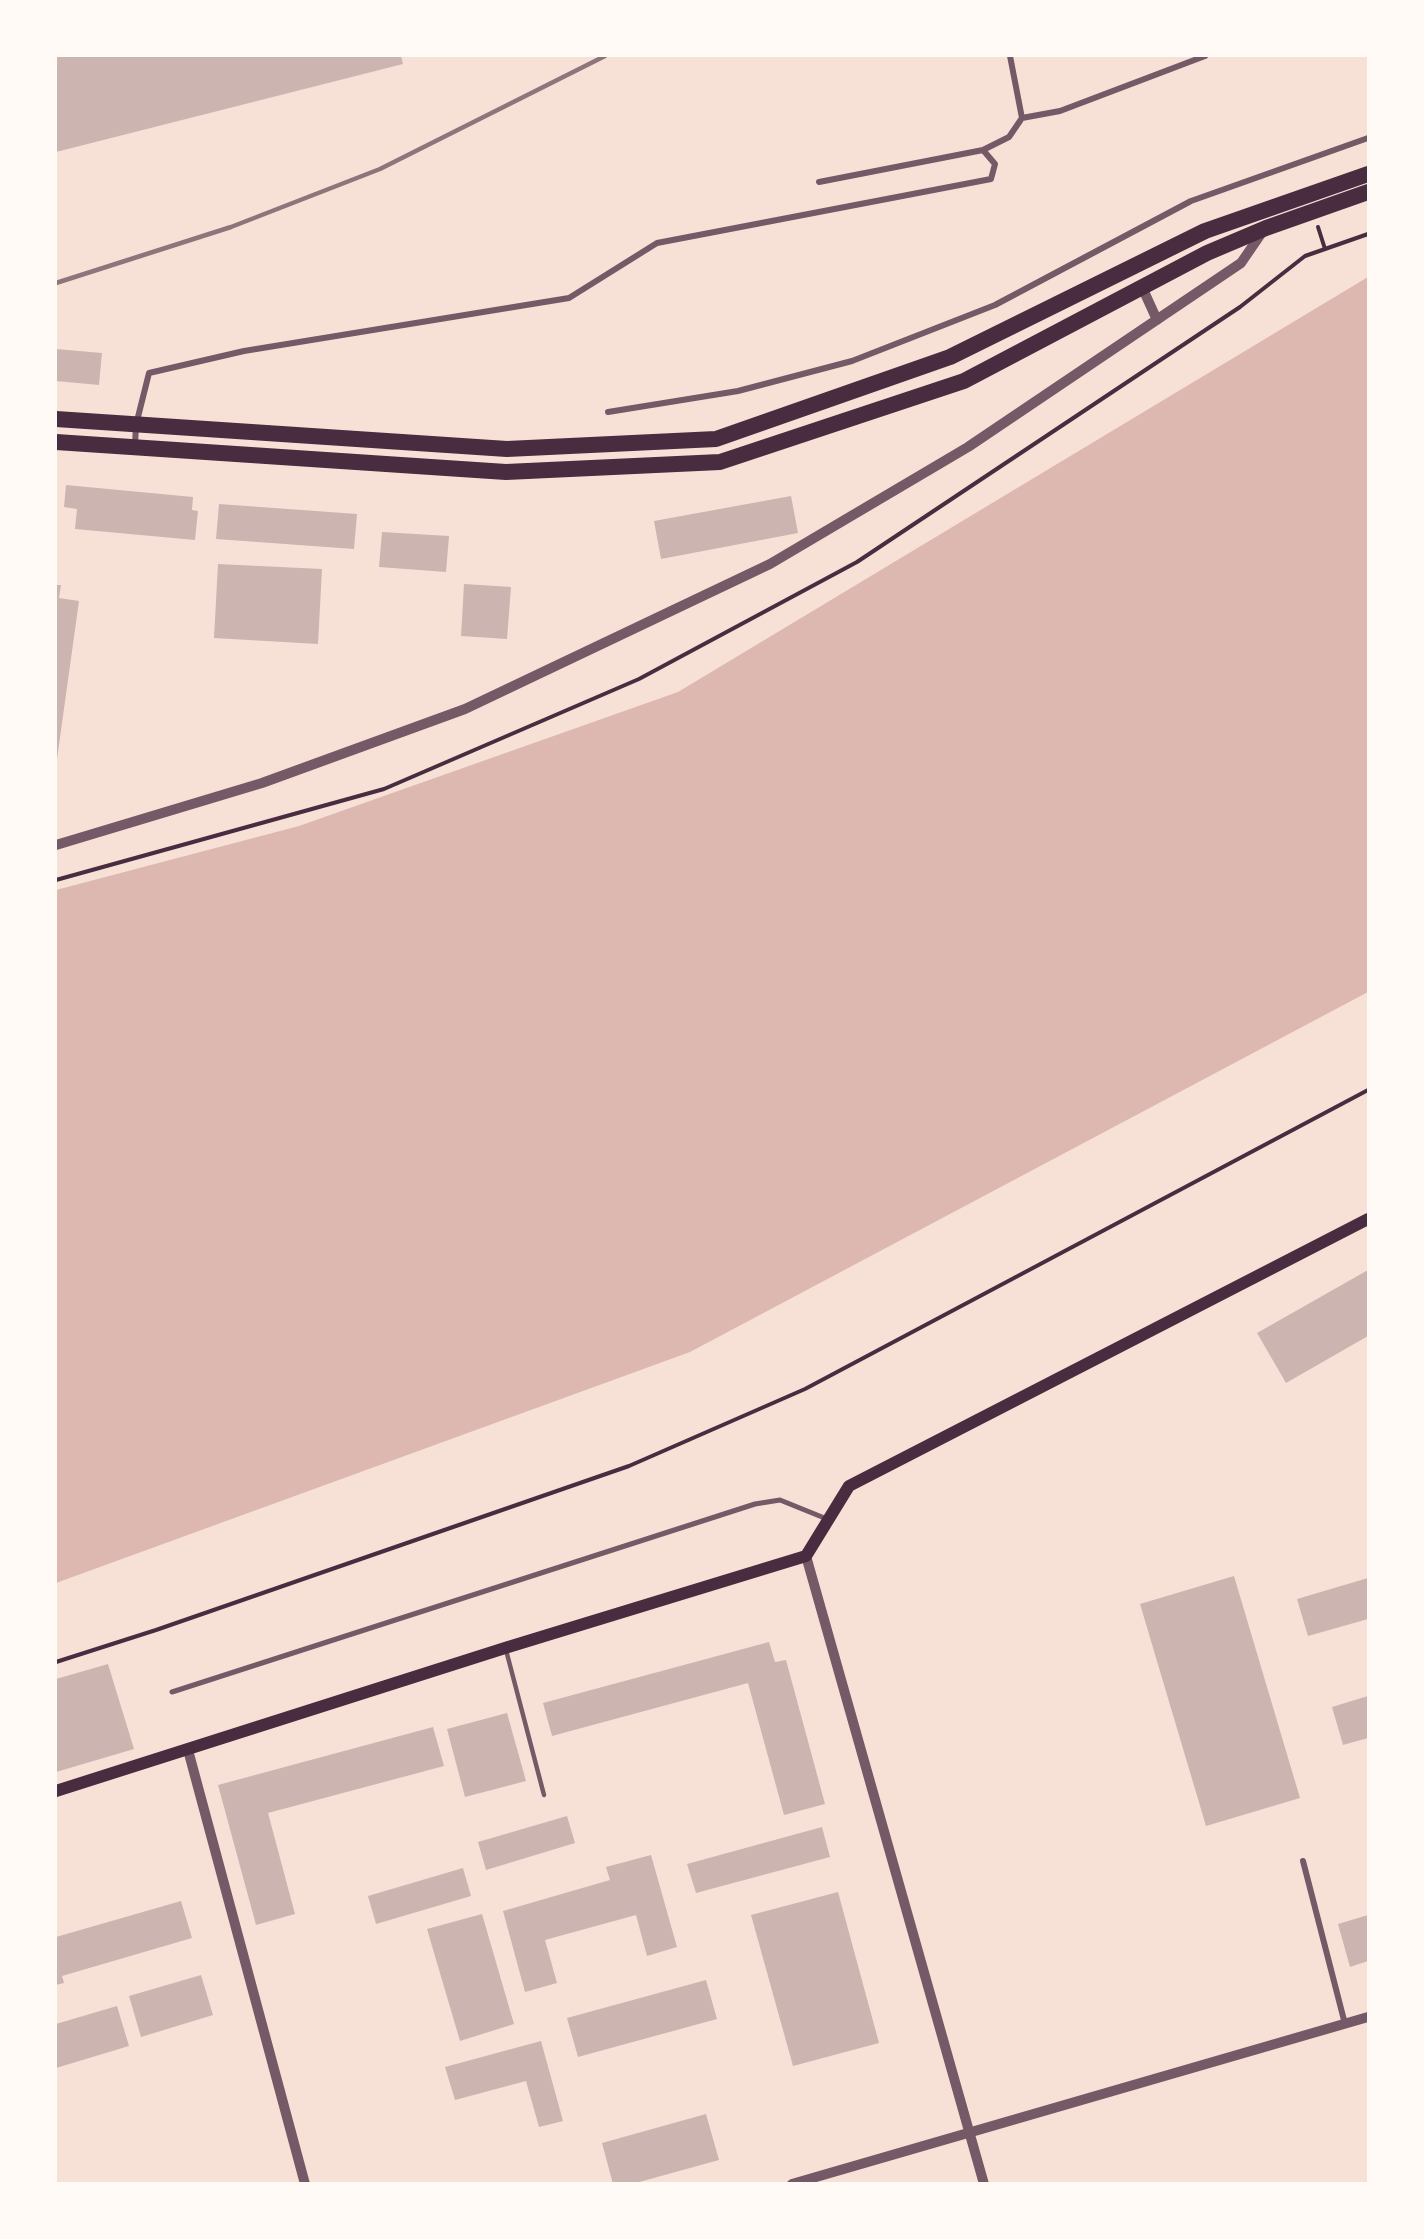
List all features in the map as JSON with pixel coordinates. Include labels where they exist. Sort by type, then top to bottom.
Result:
[{"type":"highway","points":[[56,442],[506,472],[720,462],[964,381],[1207,253],[1266,228],[1368,174]]},
{"type":"highway","points":[[56,419],[507,449],[716,439],[950,357],[1205,231],[1309,204],[1368,192]]},
{"type":"main road","points":[[56,1791],[505,1648],[806,1556],[849,1486],[1368,1219]]},
{"type":"street","points":[[1010,56],[1022,118]]},
{"type":"street","points":[[819,182],[983,150],[1009,137],[1022,118],[1060,111],[1205,56]]},
{"type":"street","points":[[608,412],[738,391],[852,361],[995,304],[1191,201],[1368,138]]},
{"type":"street","points":[[135,449],[136,425],[149,373],[244,351],[569,298],[657,243],[991,179],[995,164],[983,150]]},
{"type":"street","points":[[56,845],[262,783],[453,714],[770,564],[968,447],[1157,320],[1241,263],[1266,228]]},
{"type":"street","points":[[1142,287],[1157,320]]},
{"type":"street","points":[[172,1692],[754,1504],[780,1500],[828,1520]]},
{"type":"street","points":[[806,1556],[984,2184]]},
{"type":"street","points":[[188,1750],[305,2184]]},
{"type":"street","points":[[1303,1861],[1345,2024]]},
{"type":"street","points":[[792,2184],[1368,2017]]},
{"type":"lane","points":[[505,1648],[544,1796]]},
{"type":"path","points":[[56,1662],[156,1630],[618,1470],[660,1453],[805,1389],[1368,1090]]},
{"type":"shaded area","points":[[1368,277],[1368,992],[690,1352],[56,1583],[56,890],[299,826],[678,692]]},
{"type":"building","points":[[56,56],[401,56],[403,64],[56,152]]},
{"type":"building","points":[[56,349],[102,353],[99,385],[56,381]]},
{"type":"building","points":[[66,485],[193,497],[192,510],[198,511],[195,540],[75,529],[77,509],[64,507]]},
{"type":"building","points":[[791,496],[798,533],[661,559],[654,521]]},
{"type":"building","points":[[219,504],[357,514],[354,549],[216,539]]},
{"type":"building","points":[[382,532],[449,536],[446,572],[379,567]]},
{"type":"building","points":[[218,564],[322,569],[318,644],[214,638]]},
{"type":"building","points":[[464,584],[511,587],[507,639],[461,636]]},
{"type":"building","points":[[56,585],[61,585],[59,598],[79,601],[57,759]]},
{"type":"building","points":[[1368,1270],[1368,1336],[1286,1383],[1257,1333]]},
{"type":"building","points":[[1234,1576],[1300,1798],[1206,1826],[1140,1604]]},
{"type":"building","points":[[1368,1578],[1368,1619],[1308,1636],[1297,1599]]},
{"type":"building","points":[[769,1642],[775,1662],[786,1660],[825,1804],[784,1815],[748,1683],[552,1736],[543,1703]]},
{"type":"building","points":[[108,1664],[134,1749],[56,1772],[56,1679]]},
{"type":"building","points":[[1368,1696],[1368,1738],[1343,1745],[1332,1707]]},
{"type":"building","points":[[507,1713],[526,1781],[465,1797],[447,1729]]},
{"type":"building","points":[[433,1727],[444,1766],[268,1813],[295,1914],[256,1925],[218,1785]]},
{"type":"building","points":[[567,1816],[575,1843],[486,1870],[478,1842]]},
{"type":"building","points":[[822,1827],[830,1857],[696,1893],[687,1864]]},
{"type":"building","points":[[651,1855],[677,1947],[647,1956],[636,1915],[545,1940],[557,1983],[525,1992],[503,1911],[610,1880],[606,1867]]},
{"type":"building","points":[[463,1868],[471,1896],[376,1924],[368,1896]]},
{"type":"building","points":[[838,1892],[879,2043],[793,2066],[751,1915]]},
{"type":"building","points":[[181,1901],[192,1938],[62,1976],[64,1983],[56,1985],[56,1937]]},
{"type":"building","points":[[482,1914],[514,2024],[460,2041],[427,1929]]},
{"type":"building","points":[[1368,1915],[1368,1961],[1350,1967],[1338,1924]]},
{"type":"building","points":[[201,1975],[213,2015],[141,2037],[129,1996]]},
{"type":"building","points":[[706,1980],[717,2019],[578,2057],[567,2018]]},
{"type":"building","points":[[117,2006],[129,2046],[56,2068],[56,2024]]},
{"type":"building","points":[[541,2041],[563,2121],[539,2127],[526,2081],[455,2100],[445,2067]]},
{"type":"building","points":[[706,2114],[719,2160],[632,2184],[613,2184],[602,2143]]},
{"type":"railway","points":[[56,283],[231,227],[380,169],[605,56]]}]
